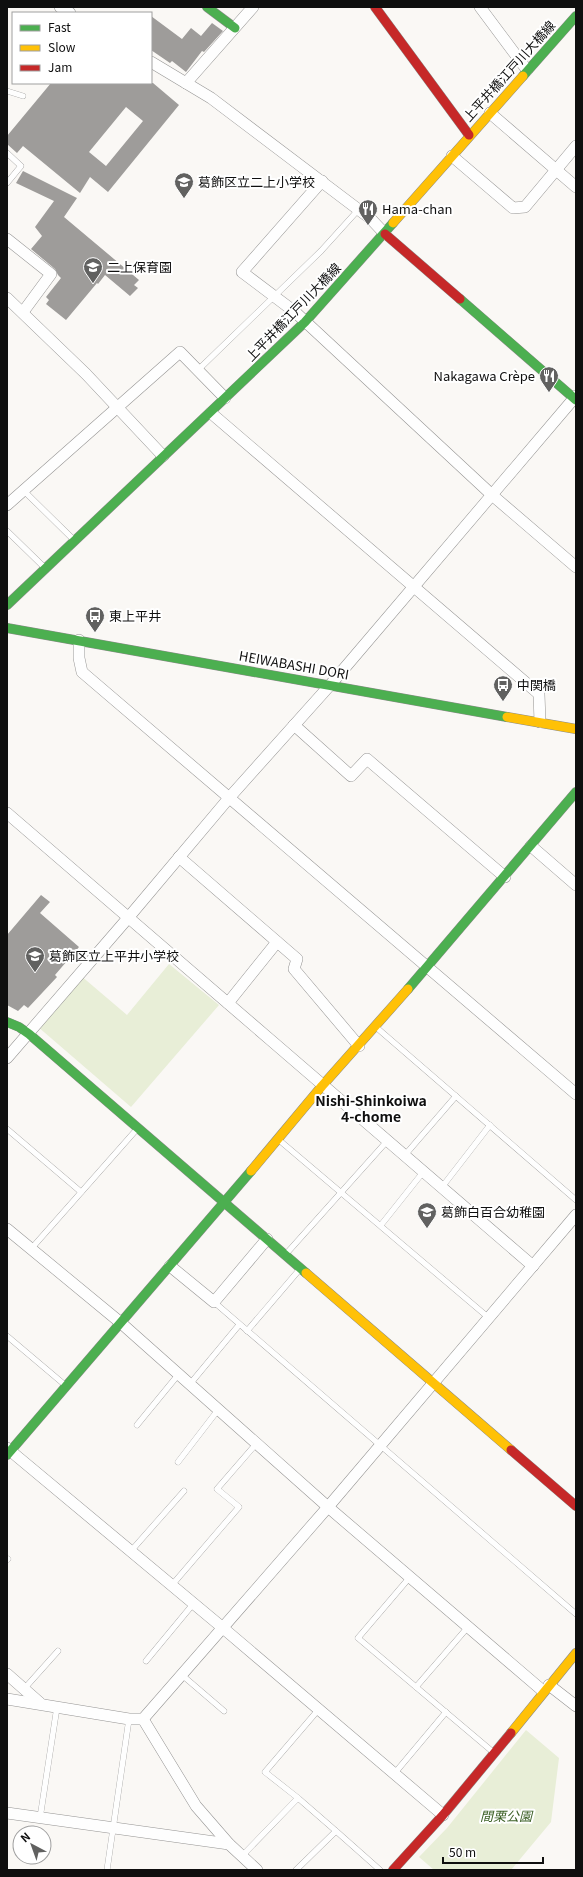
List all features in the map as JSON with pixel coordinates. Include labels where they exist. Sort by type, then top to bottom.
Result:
[{"type":"street","points":[[207,7],[235,28]]},
{"type":"street","points":[[186,84],[253,7]]},
{"type":"street","points":[[375,7],[469,135]]},
{"type":"street","points":[[480,7],[527,70]]},
{"type":"street","name":"上平井橋江戸川大橋線","points":[[7,605],[163,456],[211,413],[305,322],[385,234],[469,135],[576,16]]},
{"type":"street","points":[[7,1058],[229,798],[331,684],[575,398],[385,234],[370,218],[210,98],[152,63]]},
{"type":"street","points":[[490,113],[576,187]]},
{"type":"street","points":[[452,156],[513,208],[525,207],[576,146]]},
{"type":"street","points":[[322,182],[242,272],[305,322],[492,494],[576,566]]},
{"type":"street","points":[[7,239],[51,274],[23,312]]},
{"type":"street","points":[[7,298],[86,374],[163,456]]},
{"type":"street","points":[[7,505],[180,352],[225,398]]},
{"type":"street","points":[[211,413],[539,694],[540,722]]},
{"type":"street","name":"HEIWABASHI DORI","points":[[7,628],[331,684],[576,729]]},
{"type":"street","points":[[79,640],[79,658],[82,672],[576,1094]]},
{"type":"street","points":[[294,725],[352,776],[367,759],[505,877]]},
{"type":"street","points":[[443,1815],[194,1603],[8,1452],[279,1140],[322,1086],[359,1046],[505,877],[576,792]]},
{"type":"street","points":[[7,814],[228,1003],[322,1086],[406,1155],[533,1266]]},
{"type":"street","points":[[531,846],[576,885]]},
{"type":"street","points":[[179,857],[297,959],[294,969],[359,1046]]},
{"type":"street","points":[[228,1003],[277,942]]},
{"type":"street","points":[[7,1022],[19,1026],[434,1382],[576,1506]]},
{"type":"street","points":[[7,1699],[40,1703],[129,1719],[143,1719],[328,1507],[576,1215]]},
{"type":"street","points":[[9,1234],[31,1249],[121,1323],[256,1444],[468,1627],[546,1688],[576,1706]]},
{"type":"street","points":[[170,1266],[214,1302],[267,1239]]},
{"type":"street","points":[[393,1870],[443,1815],[576,1653]]},
{"type":"street","points":[[7,1674],[40,1703]]},
{"type":"street","points":[[143,1719],[196,1806],[229,1844],[257,1870]]},
{"type":"street","points":[[7,1813],[229,1844]]},
{"type":"lane","points":[[7,91],[23,96]]},
{"type":"lane","points":[[7,153],[21,166],[7,183]]},
{"type":"lane","points":[[198,370],[321,251],[358,209]]},
{"type":"lane","points":[[23,490],[74,541]]},
{"type":"lane","points":[[7,531],[45,568]]},
{"type":"lane","points":[[375,1027],[576,1200]]},
{"type":"lane","points":[[406,1155],[456,1096]]},
{"type":"lane","points":[[442,1187],[490,1125]]},
{"type":"lane","points":[[31,1249],[138,1128]]},
{"type":"lane","points":[[7,1129],[81,1192]]},
{"type":"lane","points":[[279,1140],[489,1318]]},
{"type":"lane","points":[[286,1255],[388,1140]]},
{"type":"lane","points":[[381,1225],[424,1171]]},
{"type":"lane","points":[[247,1331],[301,1268]]},
{"type":"lane","points":[[214,1302],[379,1446],[576,1614]]},
{"type":"lane","points":[[189,1385],[239,1325]]},
{"type":"lane","points":[[7,1336],[66,1387]]},
{"type":"lane","points":[[137,1425],[178,1375]]},
{"type":"lane","points":[[178,1462],[218,1410]]},
{"type":"lane","points":[[172,1585],[239,1507],[217,1489],[256,1444]]},
{"type":"lane","points":[[131,1551],[184,1491]]},
{"type":"lane","points":[[410,1577],[358,1638],[494,1752]]},
{"type":"lane","points":[[146,1661],[194,1603]]},
{"type":"lane","points":[[416,1687],[468,1627]]},
{"type":"lane","points":[[24,1689],[58,1650]]},
{"type":"lane","points":[[182,1674],[224,1711]]},
{"type":"lane","points":[[40,1818],[57,1706]]},
{"type":"lane","points":[[319,1709],[265,1772],[298,1798],[380,1870]]},
{"type":"lane","points":[[394,1774],[446,1712]]},
{"type":"lane","points":[[107,1870],[129,1719]]},
{"type":"lane","points":[[242,1856],[298,1798]]},
{"type":"lane","points":[[296,1870],[336,1831]]},
{"type":"green space","points":[[169,964],[219,1005],[131,1107],[37,1026],[80,975],[127,1015]]},
{"type":"green space","name":"間栗公園","points":[[526,1730],[559,1758],[551,1822],[511,1870],[434,1870],[419,1857],[447,1828]]},
{"type":"building","points":[[152,17],[182,39],[191,28],[201,36],[212,23],[223,31],[204,52],[202,51],[186,72],[172,61],[170,63],[152,51]]},
{"type":"building","points":[[153,83],[179,105],[108,192],[90,177],[80,193],[23,146],[17,153],[7,144],[7,136],[50,84]],"holes":[[[126,107],[143,121],[106,166],[89,152]]]},
{"type":"building","points":[[23,171],[77,198],[64,217],[139,280],[134,285],[138,288],[130,296],[105,275],[66,320],[46,304],[49,300],[46,297],[61,278],[55,269],[31,249],[42,236],[35,227],[54,201],[16,183]]},
{"type":"building","name":"葛飾区立上平井小学校","points":[[41,895],[50,902],[40,913],[79,947],[55,975],[57,977],[28,1008],[24,1005],[18,1011],[7,1005],[7,935]]},
{"type":"traffic: fast","points":[[207,7],[235,28]]},
{"type":"traffic: fast","points":[[523,76],[576,16]]},
{"type":"traffic: fast","points":[[7,605],[305,322],[393,223]]},
{"type":"traffic: fast","points":[[460,299],[576,400]]},
{"type":"traffic: fast","points":[[7,628],[507,717]]},
{"type":"traffic: fast","points":[[408,989],[576,792]]},
{"type":"traffic: fast","points":[[7,1022],[19,1027],[29,1034],[306,1273]]},
{"type":"traffic: fast","points":[[7,1455],[251,1171]]},
{"type":"traffic: slow","points":[[393,223],[523,76]]},
{"type":"traffic: slow","points":[[507,717],[576,729]]},
{"type":"traffic: slow","points":[[251,1171],[322,1086],[408,989]]},
{"type":"traffic: slow","points":[[306,1273],[511,1450]]},
{"type":"traffic: slow","points":[[511,1733],[576,1653]]},
{"type":"traffic: jam","points":[[375,7],[469,135]]},
{"type":"traffic: jam","points":[[385,234],[460,299]]},
{"type":"traffic: jam","points":[[511,1450],[576,1506]]},
{"type":"traffic: jam","points":[[393,1870],[443,1815],[511,1733]]},
{"type":"place","name":"葛飾区立二上小学校","points":[[184,199]]},
{"type":"place","name":"Hama-chan","points":[[368,226]]},
{"type":"place","name":"二上保育園","points":[[93,284]]},
{"type":"place","name":"Nakagawa Crèpe","points":[[549,393]]},
{"type":"place","name":"東上平井","points":[[95,633]]},
{"type":"place","name":"中関橋","points":[[503,702]]},
{"type":"place","name":"葛飾区立上平井小学校","points":[[35,973]]},
{"type":"place","name":"葛飾白百合幼稚園","points":[[427,1229]]},
{"type":"district","name":"Nishi-Shinkoiwa 4-chome","points":[[371,1110]]}]
